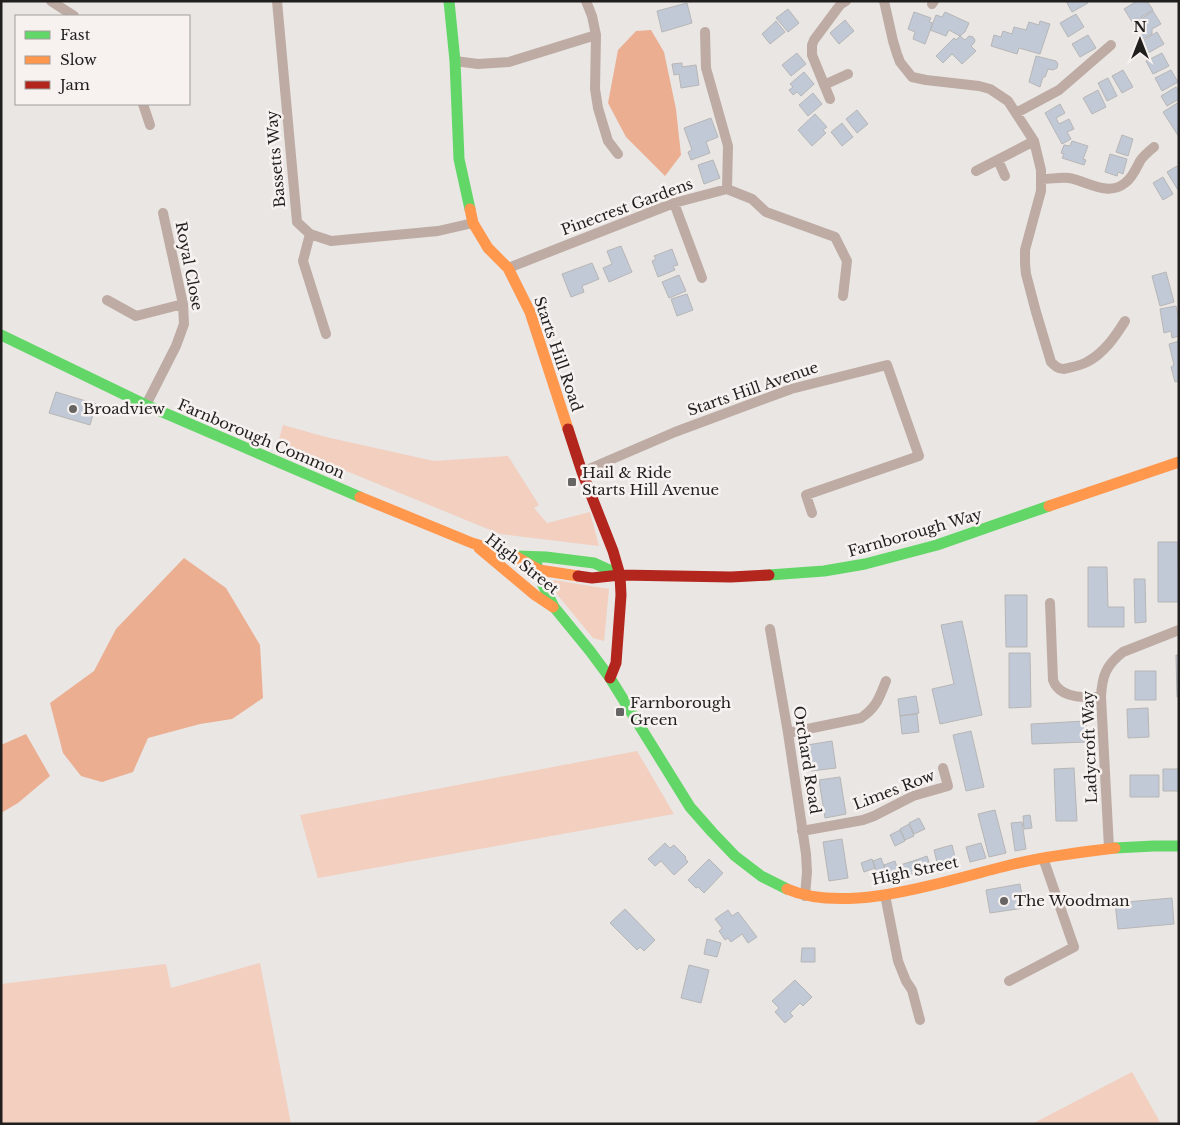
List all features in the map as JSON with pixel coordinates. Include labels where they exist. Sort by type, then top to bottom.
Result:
[{"type":"main road","name":"Starts Hill Road","points":[[449,1],[455,60],[459,159],[473,223],[488,248],[508,268],[530,312],[582,472],[613,551],[620,575]]},
{"type":"main road","name":"Farnborough Common","points":[[1,335],[146,405],[352,494],[472,543],[515,556],[546,557],[594,563],[620,575]]},
{"type":"main road","name":"Farnborough Way","points":[[620,575],[773,576],[824,571],[865,564],[946,542],[1179,462]]},
{"type":"main road","name":"High Street","points":[[472,543],[535,595],[554,608]]},
{"type":"main road","name":"Farnborough Common","points":[[515,556],[539,570],[592,578],[620,575]]},
{"type":"main road","name":"High Street","points":[[529,557],[536,563],[542,583],[554,608],[610,678],[690,808],[738,859],[759,875],[780,887],[805,896],[825,898],[885,895],[1043,858],[1109,848],[1179,846]]},
{"type":"main road","points":[[610,678],[616,663],[621,595],[620,575]]},
{"type":"street","points":[[51,1],[72,15]]},
{"type":"street","name":"Bassetts Way","points":[[277,1],[297,222],[310,234]]},
{"type":"street","points":[[586,1],[592,16],[596,35],[595,90],[598,108],[608,141],[618,154]]},
{"type":"street","points":[[830,99],[812,55],[812,45],[837,9],[846,1]]},
{"type":"street","points":[[884,1],[892,41],[900,62],[912,77],[990,89],[1008,101],[1034,141],[1040,165],[1042,191],[1026,250],[1025,264],[1036,312],[1051,362],[1060,369],[1070,368],[1086,362],[1106,347],[1126,321]]},
{"type":"street","points":[[705,32],[706,68],[728,146],[727,189],[752,199],[766,212],[835,236],[848,261],[843,296]]},
{"type":"street","points":[[455,60],[478,64],[509,62],[596,35]]},
{"type":"street","points":[[1016,114],[1059,90],[1112,45]]},
{"type":"street","points":[[824,85],[848,74]]},
{"type":"street","points":[[144,105],[150,125]]},
{"type":"street","points":[[976,171],[1034,141]]},
{"type":"street","points":[[1042,179],[1068,178],[1106,189],[1113,189],[1126,183],[1146,153],[1154,147]]},
{"type":"street","points":[[998,160],[1004,176]]},
{"type":"street","name":"Pinecrest Gardens","points":[[508,268],[674,203],[727,189]]},
{"type":"street","points":[[674,203],[702,278]]},
{"type":"street","name":"Royal Close","points":[[146,405],[176,346],[184,324],[184,304],[163,213]]},
{"type":"street","points":[[326,334],[303,261],[310,234],[331,241],[438,231],[473,223]]},
{"type":"street","points":[[107,300],[136,316],[184,304]]},
{"type":"street","name":"Starts Hill Avenue","points":[[582,472],[675,432],[791,389],[887,364],[919,456],[806,495],[812,513]]},
{"type":"street","points":[[1050,603],[1053,680],[1058,688],[1065,693],[1081,697],[1101,697]]},
{"type":"street","name":"Orchard Road","points":[[770,629],[806,854],[805,896]]},
{"type":"street","name":"Ladycroft Way","points":[[1109,848],[1101,697],[1102,682],[1108,668],[1116,657],[1123,652],[1179,630]]},
{"type":"street","points":[[788,733],[861,718],[871,711],[886,681]]},
{"type":"street","name":"Limes Row","points":[[802,831],[863,820],[913,796],[948,786],[943,768]]},
{"type":"street","points":[[1009,981],[1074,947],[1043,858]]},
{"type":"street","points":[[885,895],[898,962],[912,990],[920,1020]]},
{"type":"shaded area","points":[[651,30],[664,52],[676,109],[681,155],[665,176],[626,137],[608,103],[618,50],[636,31]]},
{"type":"shaded area","points":[[283,425],[326,437],[434,461],[508,456],[539,505],[534,508],[547,523],[590,512],[599,546],[500,534],[278,443]]},
{"type":"shaded area","points":[[184,558],[226,588],[260,645],[263,698],[232,719],[200,724],[148,738],[133,772],[102,782],[81,776],[63,753],[50,703],[94,671],[116,629]]},
{"type":"shaded area","points":[[554,580],[609,589],[604,641],[593,638],[550,586]]},
{"type":"shaded area","points":[[26,734],[50,776],[18,803],[1,813],[1,745]]},
{"type":"shaded area","points":[[637,751],[674,814],[318,878],[300,815]]},
{"type":"shaded area","points":[[260,963],[291,1124],[1,1124],[1,984],[166,964],[171,988]]},
{"type":"shaded area","points":[[1132,1072],[1161,1124],[1032,1124]]},
{"type":"building","points":[[1066,1],[1087,1],[1088,3],[1072,12]]},
{"type":"building","points":[[1137,1],[1147,1],[1153,10],[1142,18],[1153,11],[1161,24],[1152,29],[1152,34],[1143,39],[1124,9]]},
{"type":"building","points":[[687,3],[692,23],[662,32],[657,11]]},
{"type":"building","points":[[788,9],[799,23],[788,32],[776,18]]},
{"type":"building","points":[[914,12],[931,18],[929,22],[933,23],[925,44],[913,39],[915,32],[908,29]]},
{"type":"building","points":[[945,12],[969,23],[965,32],[960,36],[949,30],[946,36],[930,30],[936,15],[942,17]]},
{"type":"building","points":[[1076,14],[1084,27],[1068,37],[1060,23]]},
{"type":"building","points":[[845,20],[854,31],[839,44],[830,33]]},
{"type":"building","points":[[776,21],[785,32],[770,44],[762,34]]},
{"type":"building","points":[[1040,21],[1050,24],[1040,54],[1019,48],[1017,54],[991,46],[994,35],[1001,37],[1003,31],[1012,34],[1014,27],[1026,30],[1029,22],[1039,25]]},
{"type":"building","points":[[1157,32],[1164,44],[1148,53],[1141,42]]},
{"type":"building","points":[[1088,35],[1096,48],[1080,57],[1072,44]]},
{"type":"building","points":[[960,36],[965,40],[969,36],[973,37],[975,40],[971,46],[976,51],[962,64],[952,54],[943,63],[936,56],[954,38],[956,40]]},
{"type":"building","points":[[797,53],[806,64],[791,76],[782,65]]},
{"type":"building","points":[[1162,53],[1169,66],[1153,74],[1146,61]]},
{"type":"building","points":[[1036,56],[1056,61],[1058,64],[1057,68],[1053,70],[1048,69],[1040,87],[1029,82]]},
{"type":"building","points":[[682,63],[682,67],[696,65],[699,85],[681,88],[679,74],[674,75],[672,64]]},
{"type":"building","points":[[1123,70],[1133,87],[1122,93],[1112,76]]},
{"type":"building","points":[[1171,70],[1178,82],[1162,91],[1155,78]]},
{"type":"building","points":[[804,72],[814,84],[801,96],[797,92],[793,95],[789,90],[793,87],[790,84]]},
{"type":"building","points":[[1108,78],[1117,96],[1107,101],[1098,83]]},
{"type":"building","points":[[1176,87],[1179,91],[1179,99],[1167,106],[1161,96]]},
{"type":"building","points":[[1098,90],[1106,107],[1092,114],[1083,98]]},
{"type":"building","points":[[813,93],[822,104],[808,116],[799,105]]},
{"type":"building","points":[[1179,102],[1179,137],[1163,112]]},
{"type":"building","points":[[1060,104],[1065,113],[1056,118],[1059,124],[1069,119],[1074,129],[1067,132],[1071,139],[1062,144],[1045,113]]},
{"type":"building","points":[[857,110],[868,124],[857,133],[846,119]]},
{"type":"building","points":[[815,114],[827,127],[823,130],[826,133],[812,146],[798,130]]},
{"type":"building","points":[[711,118],[718,137],[706,142],[710,153],[691,160],[688,152],[692,150],[684,128]]},
{"type":"building","points":[[842,123],[853,137],[842,146],[831,132]]},
{"type":"building","points":[[1122,135],[1133,139],[1128,156],[1116,152]]},
{"type":"building","points":[[1072,141],[1088,146],[1083,159],[1086,160],[1084,165],[1062,158],[1064,154],[1061,153],[1064,145],[1070,146]]},
{"type":"building","points":[[1110,154],[1127,159],[1123,174],[1118,172],[1117,176],[1105,172]]},
{"type":"building","points":[[713,160],[720,178],[704,184],[698,165]]},
{"type":"building","points":[[1177,166],[1179,169],[1178,190],[1167,172]]},
{"type":"building","points":[[1163,177],[1173,194],[1163,200],[1153,183]]},
{"type":"building","points":[[621,246],[632,272],[609,282],[603,268],[612,264],[607,251]]},
{"type":"building","points":[[672,249],[678,265],[673,266],[675,270],[658,277],[652,261],[656,259],[654,256]]},
{"type":"building","points":[[592,263],[599,279],[582,286],[584,292],[571,297],[562,274]]},
{"type":"building","points":[[1166,272],[1174,302],[1160,306],[1152,276]]},
{"type":"building","points":[[679,275],[686,291],[669,298],[662,282]]},
{"type":"building","points":[[687,294],[693,310],[677,316],[671,299]]},
{"type":"building","points":[[1176,306],[1179,319],[1179,336],[1172,338],[1171,331],[1164,333],[1160,309]]},
{"type":"building","points":[[1179,341],[1179,381],[1175,382],[1171,367],[1174,365],[1169,344]]},
{"type":"building","name":"Broadview","points":[[56,392],[96,404],[90,425],[49,413]]},
{"type":"building","points":[[1158,542],[1178,542],[1179,602],[1158,602]]},
{"type":"building","points":[[1088,567],[1107,567],[1108,607],[1124,607],[1124,627],[1088,627]]},
{"type":"building","points":[[1134,579],[1145,579],[1146,622],[1135,623]]},
{"type":"building","points":[[1005,595],[1027,595],[1027,647],[1006,647]]},
{"type":"building","points":[[962,621],[982,715],[940,724],[932,689],[954,684],[941,625]]},
{"type":"building","points":[[1009,653],[1030,653],[1031,707],[1009,708]]},
{"type":"building","points":[[1176,655],[1179,655],[1179,697],[1177,697]]},
{"type":"building","points":[[1135,671],[1156,671],[1156,700],[1135,700]]},
{"type":"building","points":[[916,696],[919,713],[900,716],[898,699]]},
{"type":"building","points":[[1148,708],[1149,737],[1128,738],[1127,709]]},
{"type":"building","points":[[917,714],[919,732],[902,734],[900,716]]},
{"type":"building","points":[[1086,721],[1087,742],[1032,744],[1031,724]]},
{"type":"building","points":[[971,731],[984,787],[966,791],[953,735]]},
{"type":"building","points":[[832,741],[836,768],[811,771],[807,745]]},
{"type":"building","points":[[1074,768],[1077,821],[1056,821],[1054,769]]},
{"type":"building","points":[[1163,769],[1179,769],[1179,791],[1163,791]]},
{"type":"building","points":[[1130,775],[1159,775],[1159,797],[1130,797]]},
{"type":"building","points":[[840,777],[846,814],[825,818],[819,780]]},
{"type":"building","points":[[995,810],[1006,853],[989,857],[978,814]]},
{"type":"building","points":[[1030,815],[1032,828],[1024,829],[1023,816]]},
{"type":"building","points":[[919,818],[925,829],[914,834],[909,823]]},
{"type":"building","points":[[1022,822],[1026,849],[1015,851],[1011,823]]},
{"type":"building","points":[[909,824],[914,836],[905,840],[900,829]]},
{"type":"building","points":[[900,830],[905,841],[895,846],[890,835]]},
{"type":"building","points":[[842,839],[848,878],[829,881],[823,842]]},
{"type":"building","points":[[665,843],[670,848],[674,845],[686,857],[688,862],[674,875],[661,861],[655,866],[648,859]]},
{"type":"building","points":[[981,843],[986,858],[970,862],[966,847]]},
{"type":"building","points":[[952,845],[956,861],[938,866],[934,850]]},
{"type":"building","points":[[927,856],[931,868],[920,871],[916,860]]},
{"type":"building","points":[[881,858],[888,877],[879,880],[873,861]]},
{"type":"building","points":[[709,859],[723,873],[704,893],[688,880]]},
{"type":"building","points":[[872,859],[875,868],[864,872],[861,863]]},
{"type":"building","points":[[916,860],[920,871],[901,878],[897,866]]},
{"type":"building","points":[[895,861],[899,873],[888,877],[884,865]]},
{"type":"building","points":[[1020,884],[1024,908],[990,913],[986,890]]},
{"type":"building","points":[[1172,898],[1174,924],[1118,929],[1115,903]]},
{"type":"building","points":[[625,909],[655,940],[644,951],[640,947],[637,950],[610,923]]},
{"type":"building","points":[[728,910],[732,916],[738,912],[757,937],[748,943],[742,934],[731,942],[728,938],[725,940],[719,931],[722,928],[715,919]]},
{"type":"building","points":[[707,939],[721,943],[717,957],[704,954]]},
{"type":"building","points":[[802,948],[815,948],[815,962],[801,962]]},
{"type":"building","points":[[689,965],[709,970],[701,1003],[681,998]]},
{"type":"building","points":[[795,980],[812,997],[803,1006],[800,1003],[790,1013],[793,1016],[785,1023],[775,1012],[779,1008],[772,1001]]},
{"type":"traffic: fast","points":[[449,1],[455,61],[459,159],[470,209]]},
{"type":"traffic: fast","points":[[1,335],[146,405],[360,497]]},
{"type":"traffic: fast","points":[[769,575],[824,571],[865,564],[937,545],[1049,506]]},
{"type":"traffic: fast","points":[[517,556],[546,557],[594,563],[618,574]]},
{"type":"traffic: fast","points":[[536,562],[542,583],[554,607],[610,678],[690,807],[735,856],[761,876],[787,889]]},
{"type":"traffic: fast","points":[[1115,848],[1179,846]]},
{"type":"traffic: slow","points":[[470,209],[473,223],[488,248],[508,268],[530,312],[568,429]]},
{"type":"traffic: slow","points":[[1049,506],[1179,462]]},
{"type":"traffic: slow","points":[[360,497],[472,543],[515,556],[539,570],[578,576]]},
{"type":"traffic: slow","points":[[479,548],[535,595],[553,607]]},
{"type":"traffic: slow","points":[[787,889],[812,896],[840,899],[869,897],[930,886],[1039,859],[1115,848]]},
{"type":"traffic: jam","points":[[568,429],[620,575],[621,595],[616,663],[610,678]]},
{"type":"traffic: jam","points":[[578,576],[592,578],[620,575],[731,577],[769,575]]},
{"type":"place","name":"Broadview","points":[[73,409]]},
{"type":"place","name":"Hail & Ride Starts Hill Avenue","points":[[572,482]]},
{"type":"place","name":"Farnborough Green","points":[[620,712]]},
{"type":"place","name":"The Woodman","points":[[1004,901]]}]
